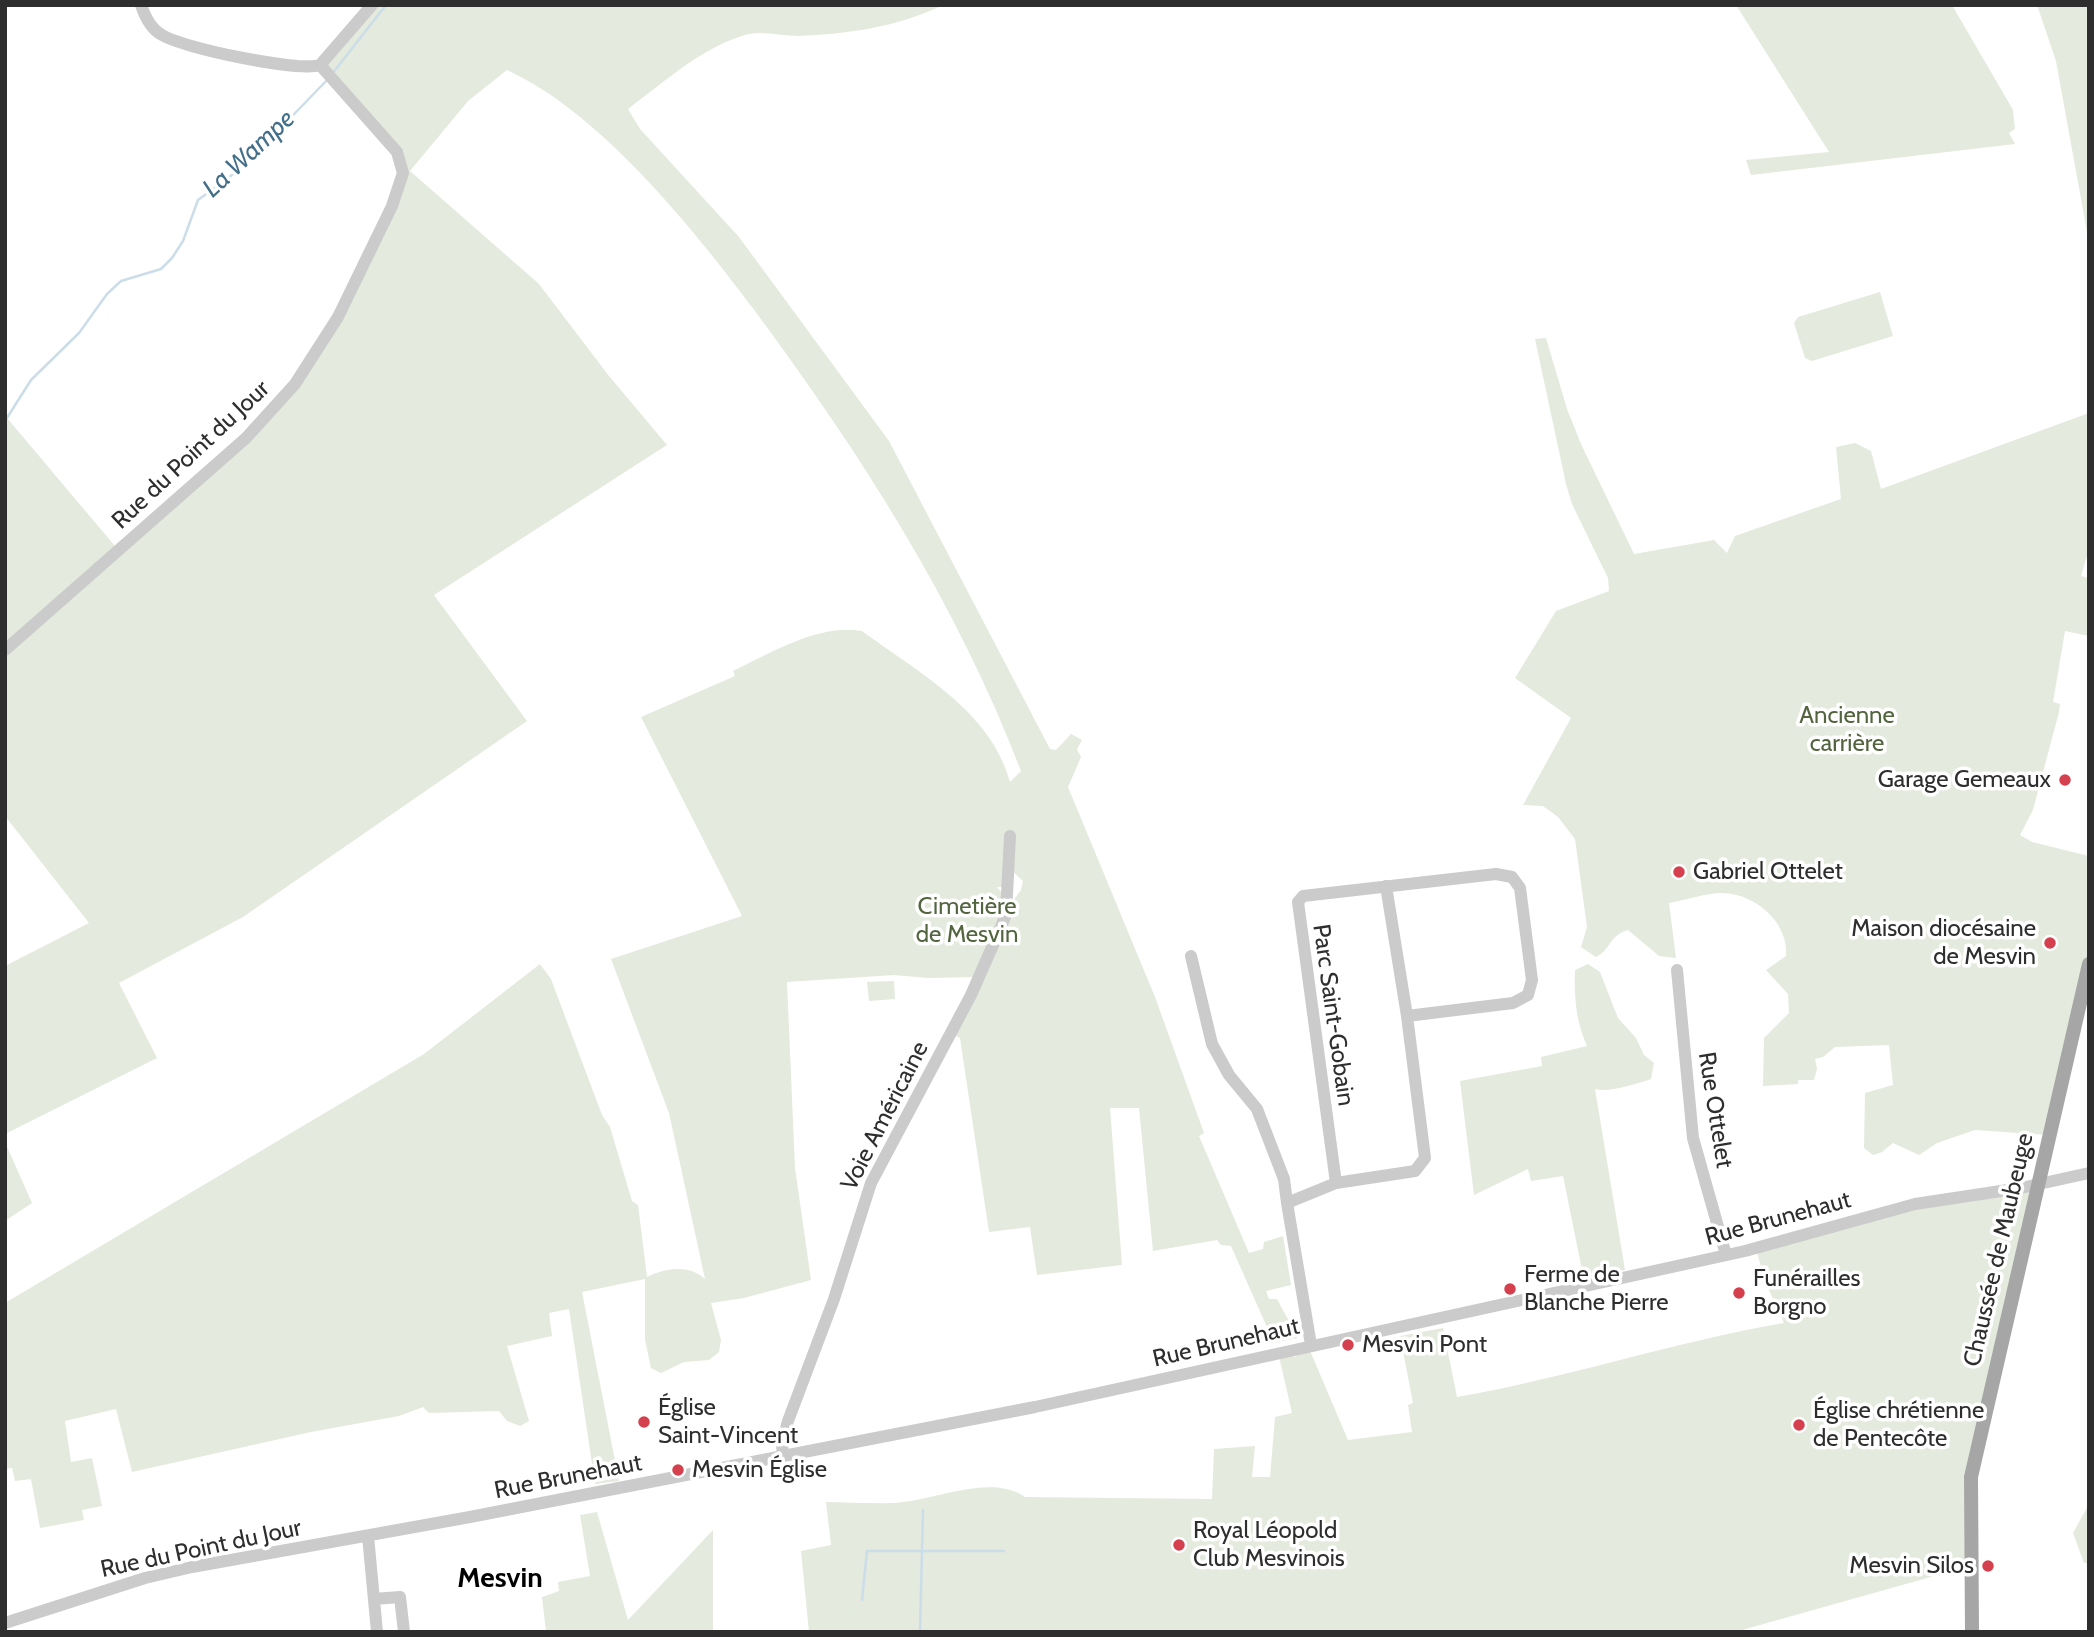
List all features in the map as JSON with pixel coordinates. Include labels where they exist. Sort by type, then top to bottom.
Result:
[{"type":"main road","name":"Chaussée de Maubeuge","points":[[1972,1632],[1971,1477],[2089,964]]},
{"type":"street","points":[[141,5],[152,27],[173,40],[275,64],[322,68],[372,5]]},
{"type":"street","name":"Rue du Point du Jour","points":[[5,650],[247,438],[295,384],[324,341],[382,228],[403,173],[397,152],[322,68]]},
{"type":"street","name":"Voie Américaine","points":[[783,1458],[782,1444],[788,1420],[834,1299],[870,1183],[971,995],[1006,914],[1010,836]]},
{"type":"street","name":"Parc Saint-Gobain","points":[[1336,1182],[1297,907],[1303,896],[1502,873],[1512,877],[1520,888],[1532,980],[1528,995],[1513,1003],[1407,1016]]},
{"type":"street","points":[[1287,1203],[1336,1182],[1415,1171],[1424,1162],[1407,1016],[1386,886]]},
{"type":"street","points":[[1191,956],[1212,1044],[1229,1075],[1257,1109],[1283,1179],[1311,1345]]},
{"type":"street","name":"Rue Ottelet","points":[[1677,970],[1693,1138],[1726,1255]]},
{"type":"street","name":"Rue Brunehaut","points":[[368,1536],[783,1458],[1035,1407],[1726,1255],[1915,1204],[2089,1173]]},
{"type":"street","points":[[368,1536],[377,1632]]},
{"type":"street","name":"Rue du Point du Jour","points":[[5,1623],[145,1578],[368,1536]]},
{"type":"street","points":[[374,1599],[400,1597],[404,1632]]},
{"type":"green space","name":"Cimetière de Mesvin","points":[[366,5],[943,5],[891,24],[854,31],[798,36],[765,33],[745,35],[698,57],[628,109],[640,129],[739,237],[889,441],[1050,749],[1056,750],[1071,734],[1082,740],[1077,749],[1081,757],[1068,787],[1155,997],[1204,1133],[1199,1136],[1249,1253],[1263,1249],[1264,1242],[1283,1236],[1291,1285],[1266,1291],[1269,1299],[1277,1299],[1298,1338],[1274,1343],[1231,1246],[1221,1245],[1217,1240],[1153,1251],[1139,1108],[1110,1108],[1122,1265],[1037,1275],[1030,1227],[989,1232],[960,1038],[950,1033],[980,977],[928,978],[894,975],[787,982],[795,1168],[811,1280],[744,1298],[711,1303],[721,1340],[719,1352],[709,1360],[684,1362],[661,1373],[651,1368],[645,1340],[645,1279],[582,1292],[619,1481],[595,1484],[569,1309],[549,1313],[552,1336],[507,1346],[529,1421],[520,1426],[507,1421],[499,1411],[429,1413],[423,1407],[399,1416],[311,1432],[132,1472],[116,1409],[65,1421],[71,1462],[92,1458],[102,1506],[82,1510],[84,1520],[40,1528],[31,1479],[15,1481],[12,1468],[5,1469],[5,1303],[424,1054],[540,964],[551,979],[602,1115],[610,1127],[632,1201],[638,1205],[647,1277],[661,1271],[684,1269],[705,1279],[669,1113],[611,959],[742,916],[641,717],[735,676],[733,671],[796,641],[829,631],[862,631],[929,679],[970,714],[1001,757],[1010,782],[1021,771],[967,648],[936,588],[867,473],[792,361],[701,242],[642,174],[576,114],[541,89],[507,70],[468,101],[410,171],[539,284],[609,376],[667,445],[434,595],[527,721],[243,917],[119,983],[157,1058],[5,1134],[5,966],[89,923],[5,816],[5,421],[7,418],[120,552],[274,410],[358,279],[403,164],[320,65]],"holes":[[[1009,868],[1023,881],[1021,890],[1010,905],[1003,905],[1002,893],[997,887],[1002,887]]]},
{"type":"green space","points":[[1736,5],[1952,5],[2013,110],[2015,129],[2009,133],[2015,144],[1751,175],[1746,160],[1829,152]]},
{"type":"green space","points":[[2037,5],[2089,5],[2089,243],[2056,61]]},
{"type":"green space","points":[[1880,292],[1893,336],[1812,361],[1805,358],[1794,323],[1798,317]]},
{"type":"green space","name":"Ancienne carrière","points":[[1546,338],[1567,409],[1581,444],[1634,554],[1714,540],[1727,553],[1735,536],[1841,499],[1836,447],[1855,443],[1871,451],[1881,489],[2089,413],[2089,549],[2081,576],[2089,578],[2089,636],[2065,631],[2053,702],[2060,704],[2059,712],[2033,810],[2020,835],[2032,842],[2089,856],[2089,964],[2048,1135],[1975,1130],[1937,1143],[1919,1155],[1893,1143],[1873,1155],[1864,1148],[1865,1093],[1893,1085],[1889,1045],[1835,1047],[1823,1057],[1815,1059],[1817,1069],[1814,1080],[1798,1080],[1798,1084],[1763,1086],[1764,1038],[1789,1013],[1788,994],[1766,970],[1786,956],[1786,944],[1782,932],[1768,912],[1747,899],[1716,893],[1669,903],[1676,958],[1659,956],[1628,930],[1613,939],[1596,957],[1581,947],[1587,927],[1575,839],[1558,817],[1543,806],[1523,805],[1571,718],[1515,678],[1556,611],[1609,591],[1608,578],[1572,504],[1566,484],[1535,339]]},
{"type":"green space","points":[[1588,964],[1600,972],[1618,1018],[1636,1038],[1644,1055],[1654,1063],[1651,1079],[1615,1089],[1595,1089],[1625,1270],[1584,1280],[1563,1176],[1531,1181],[1528,1169],[1474,1195],[1460,1081],[1542,1066],[1541,1057],[1587,1046],[1575,1000],[1575,970]]},
{"type":"green space","points":[[894,981],[895,999],[869,1001],[867,982]]},
{"type":"green space","points":[[5,1142],[32,1203],[5,1221]]},
{"type":"green space","points":[[2037,1184],[1978,1444],[1971,1571],[1952,1571],[1735,1632],[809,1632],[801,1551],[831,1545],[826,1502],[903,1502],[982,1487],[1012,1490],[1025,1497],[1212,1499],[1214,1449],[1255,1446],[1252,1477],[1270,1477],[1275,1417],[1292,1413],[1278,1352],[1295,1357],[1308,1346],[1348,1440],[1412,1432],[1408,1405],[1413,1403],[1400,1336],[1443,1328],[1457,1397],[1784,1323],[1764,1279],[1756,1248],[1915,1204]]},
{"type":"green space","points":[[2089,1504],[2089,1563],[2084,1563],[2073,1533]]},
{"type":"green space","points":[[597,1512],[628,1620],[713,1530],[713,1632],[546,1632],[542,1597],[559,1591],[558,1582],[590,1576],[580,1515]]},
{"type":"waterway","name":"La Wampe","points":[[332,74],[386,5]]},
{"type":"waterway","name":"La Wampe","points":[[5,421],[31,380],[79,333],[107,294],[121,281],[161,269],[183,241],[198,200],[243,167],[328,79]]},
{"type":"waterway","points":[[920,1632],[923,1510]]},
{"type":"waterway","points":[[862,1600],[867,1551],[1004,1551]]},
{"type":"place","name":"Garage Gemeaux","points":[[2065,780]]},
{"type":"place","name":"Gabriel Ottelet","points":[[1679,872]]},
{"type":"place","name":"Maison diocésaine de Mesvin","points":[[2050,943]]},
{"type":"place","name":"Ferme de Blanche Pierre","points":[[1510,1289]]},
{"type":"place","name":"Funérailles Borgno","points":[[1739,1293]]},
{"type":"place","name":"Mesvin Pont","points":[[1348,1345]]},
{"type":"place","name":"Église Saint-Vincent","points":[[644,1422]]},
{"type":"place","name":"Église chrétienne de Pentecôte","points":[[1799,1425]]},
{"type":"place","name":"Mesvin Église","points":[[678,1470]]},
{"type":"place","name":"Royal Léopold Club Mesvinois","points":[[1179,1545]]},
{"type":"place","name":"Mesvin Silos","points":[[1988,1566]]},
{"type":"district","name":"Mesvin","points":[[500,1579]]}]
